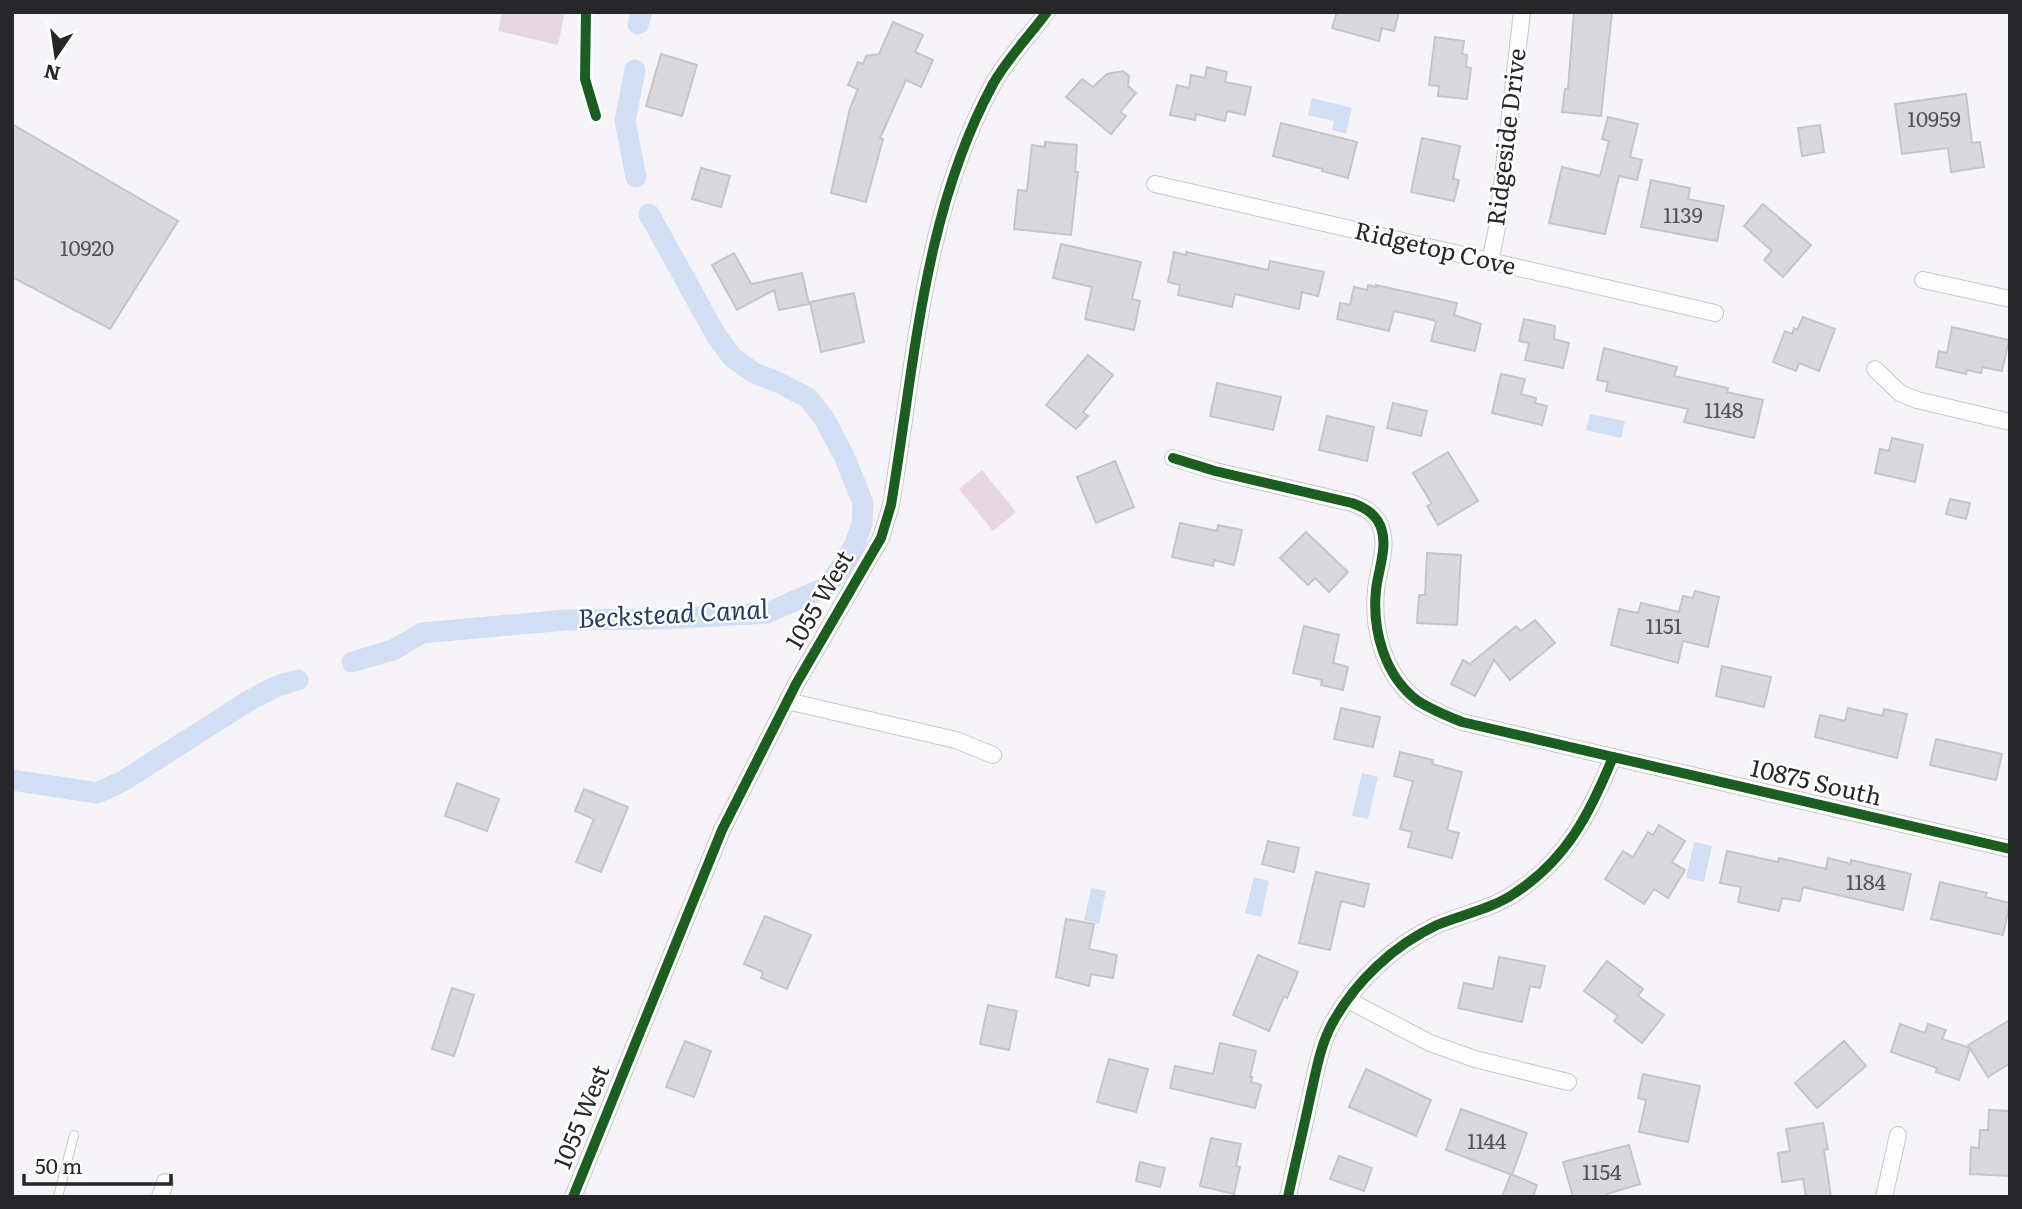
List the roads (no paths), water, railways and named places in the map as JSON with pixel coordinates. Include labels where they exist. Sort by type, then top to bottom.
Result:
[{"type":"street","name":"1055 West","points":[[579,1195],[722,830],[787,701],[881,538],[891,505],[935,233],[961,155],[994,83],[1047,12]]},
{"type":"street","name":"Ridgeside Drive","points":[[1490,262],[1497,228],[1522,12]]},
{"type":"street","name":"Ridgetop Cove","points":[[1155,184],[1715,313]]},
{"type":"street","points":[[1923,280],[2010,299]]},
{"type":"street","points":[[1875,369],[1894,387],[1917,400],[2010,422]]},
{"type":"street","name":"10875 South","points":[[1173,458],[1215,471],[1352,503],[1371,513],[1378,521],[1383,540],[1375,613],[1378,637],[1386,660],[1399,681],[1416,699],[1438,712],[1462,722],[2010,849]]},
{"type":"street","points":[[787,701],[956,740],[993,755]]},
{"type":"street","points":[[1288,1197],[1322,1046],[1333,1022],[1348,1000],[1368,975],[1413,937],[1515,894],[1559,857],[1593,805],[1612,757]]},
{"type":"street","points":[[1348,1000],[1441,1047],[1475,1059],[1568,1082]]},
{"type":"street","points":[[1884,1197],[1898,1135]]},
{"type":"lane","points":[[58,1197],[74,1135]]},
{"type":"water","points":[[1312,98],[1352,108],[1346,134],[1332,130],[1334,121],[1308,115]]},
{"type":"water","points":[[1590,414],[1625,421],[1621,438],[1586,430]]},
{"type":"water","points":[[1362,773],[1378,777],[1368,819],[1352,816]]},
{"type":"water","points":[[1694,842],[1712,846],[1704,882],[1686,878]]},
{"type":"water","points":[[1254,877],[1269,881],[1261,917],[1245,913]]},
{"type":"water","points":[[1091,888],[1106,891],[1099,924],[1084,920]]},
{"type":"waterway","name":"Beckstead Canal","points":[[638,24],[642,12]]},
{"type":"waterway","name":"Beckstead Canal","points":[[635,70],[625,121],[636,177]]},
{"type":"waterway","name":"Beckstead Canal","points":[[352,662],[393,650],[422,633],[566,620],[666,619],[767,613],[826,587],[843,565],[862,524],[863,503],[845,458],[824,418],[808,398],[754,373],[732,357],[716,335],[649,214]]},
{"type":"waterway","name":"Beckstead Canal","points":[[12,780],[97,793],[123,781],[250,700],[277,686],[298,680]]}]
